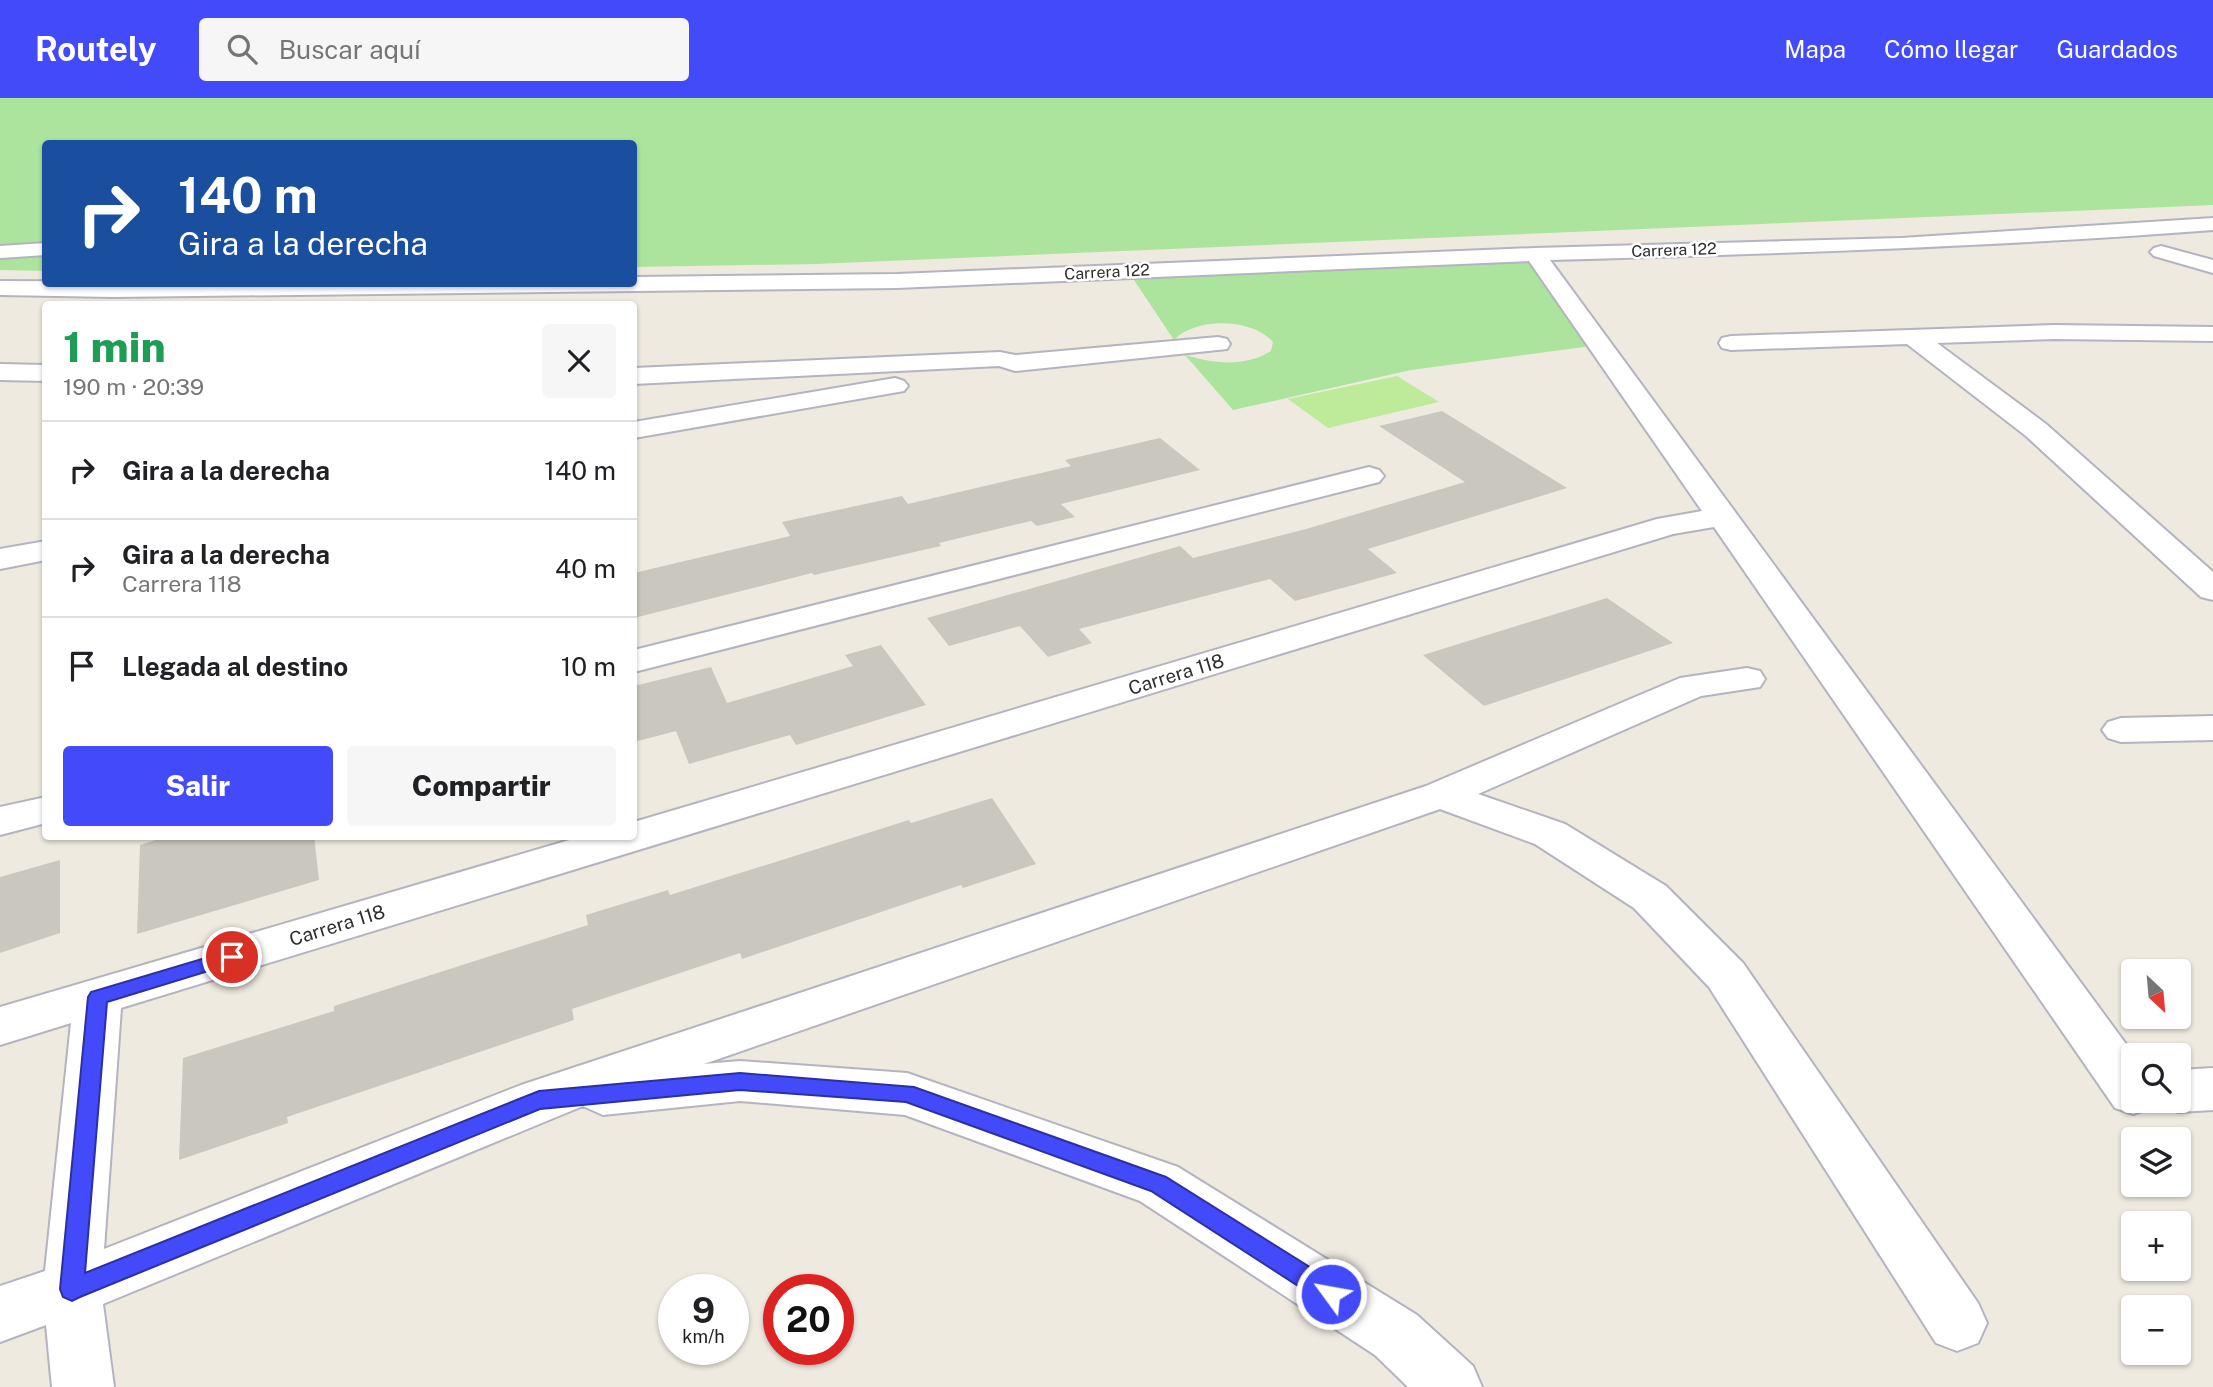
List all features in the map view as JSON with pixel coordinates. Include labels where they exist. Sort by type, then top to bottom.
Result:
[{"type":"street","name":"Carrera 122","points":[[637,285],[910,280],[1535,254],[1901,244],[2213,224]]},
{"type":"street","points":[[0,252],[42,249]]},
{"type":"street","points":[[2161,253],[2213,267]]},
{"type":"street","points":[[1535,254],[2121,1076]]},
{"type":"street","points":[[736,263],[755,272],[755,284]]},
{"type":"street","name":"Carrera 122","points":[[0,288],[114,290],[434,287]]},
{"type":"street","points":[[1731,343],[2054,332],[2213,334]]},
{"type":"street","points":[[1913,337],[2036,430],[2157,536],[2213,590]]},
{"type":"street","points":[[637,376],[1000,359],[1015,363],[1217,344]]},
{"type":"street","points":[[637,429],[856,392],[999,372],[1012,369],[1015,363]]},
{"type":"street","points":[[0,372],[42,373]]},
{"type":"street","points":[[637,660],[1369,476]]},
{"type":"street","name":"Carrera 118","points":[[637,835],[1668,526],[1721,517]]},
{"type":"street","points":[[0,559],[42,551]]},
{"type":"street","points":[[0,1314],[72,1289],[539,1100],[1440,795],[1693,686],[1747,679]]},
{"type":"street","points":[[2121,730],[2213,728]]},
{"type":"street","points":[[1440,795],[1550,834],[1650,897],[1726,975],[1957,1323]]},
{"type":"street","points":[[0,821],[42,811]]},
{"type":"street","name":"Carrera 118","points":[[0,1026],[620,840]]},
{"type":"street","points":[[83,1387],[72,1289],[98,997]]},
{"type":"street","points":[[539,1100],[740,1082],[906,1094],[1158,1184],[1396,1335],[1451,1387]]},
{"type":"street","points":[[2191,1090],[2213,1089]]},
{"type":"green space","points":[[0,98],[2213,98],[2213,205],[816,264],[637,267],[637,140],[42,140],[42,271],[0,270]]},
{"type":"green space","points":[[1535,254],[1599,345],[1411,370],[1233,410],[1185,355],[1218,362],[1240,362],[1271,351],[1273,342],[1252,328],[1224,323],[1196,327],[1174,340],[1128,271]]},
{"type":"green space","points":[[1397,376],[1439,402],[1328,428],[1288,399]]},
{"type":"building","points":[[1442,411],[1567,488],[1368,549],[1397,573],[1295,601],[1270,579],[1079,629],[1092,643],[1048,657],[1020,626],[949,646],[927,618],[1180,546],[1193,558],[1306,529],[1465,482],[1379,426]]},
{"type":"building","points":[[1160,438],[1200,470],[1061,504],[1075,517],[1037,526],[1031,521],[939,543],[941,546],[814,575],[812,573],[637,617],[637,572],[790,536],[782,522],[902,496],[908,504],[1071,466],[1065,460]]},
{"type":"building","points":[[1607,598],[1673,643],[1484,706],[1423,655]]},
{"type":"building","points":[[881,645],[926,705],[796,745],[790,735],[689,764],[676,731],[637,741],[637,685],[711,667],[727,703],[853,666],[845,655]]},
{"type":"building","points":[[992,798],[1036,864],[963,888],[961,885],[742,959],[740,953],[572,1009],[574,1020],[287,1117],[288,1123],[179,1160],[183,1058],[334,1011],[334,1006],[588,925],[586,915],[668,890],[670,895],[909,820],[911,823]]},
{"type":"building","points":[[156,840],[314,840],[319,880],[137,934],[140,845]]},
{"type":"building","points":[[60,860],[60,933],[0,953],[0,877]]},
{"type":"route","points":[[232,957],[98,997],[72,1289],[539,1100],[740,1082],[906,1094],[1158,1184],[1331,1294]]}]
